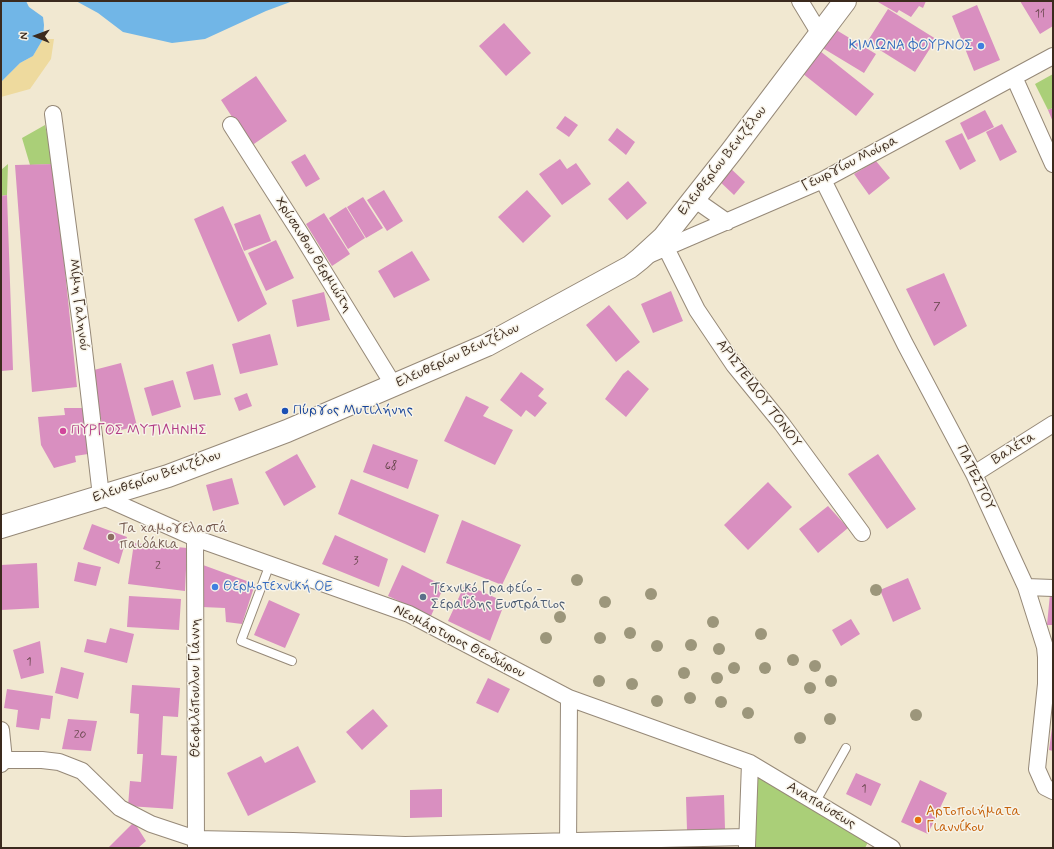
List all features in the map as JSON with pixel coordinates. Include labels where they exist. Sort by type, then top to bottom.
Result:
[{"type":"main road","name":"Ελευθερίου Βενιζέλου","points":[[1,527],[168,476],[287,431],[487,345],[619,273],[640,259],[664,237],[844,1]]},
{"type":"street","points":[[800,1],[820,34]]},
{"type":"street","name":"Γεωργίου Μούρα","points":[[640,259],[823,180],[1053,56]]},
{"type":"street","points":[[1014,77],[1053,164]]},
{"type":"street","name":"Μίμη Γαληνού","points":[[53,114],[82,333],[101,496]]},
{"type":"street","name":"Χρύσανθου Θερμιώτη","points":[[231,125],[302,236],[388,376],[392,386]]},
{"type":"street","name":"ΠΑΤΕΣΤΟΥ","points":[[823,180],[905,344],[974,474],[1026,587],[1049,647],[1037,769],[1045,786],[1053,791]]},
{"type":"street","points":[[694,199],[727,222]]},
{"type":"street","name":"ΑΡΙΣΤΕΙΔΟΥ ΤΟΝΟΥ","points":[[666,248],[697,310],[734,365],[782,424],[862,533]]},
{"type":"street","name":"Βαλέτα","points":[[974,474],[1053,424]]},
{"type":"street","name":"Νεομάρτυρος Θεοδώρου","points":[[101,496],[195,538],[409,614],[569,698],[750,763]]},
{"type":"street","name":"Θεοφιλόπουλου Γιάννη","points":[[195,538],[196,843]]},
{"type":"street","points":[[1026,587],[1053,588]]},
{"type":"street","points":[[568,844],[569,698]]},
{"type":"street","points":[[1,730],[2,762],[42,760],[59,762],[82,771],[120,808],[151,824],[196,843],[293,841],[405,847],[747,843],[750,763]]},
{"type":"street","name":"Αναπαύσεως","points":[[750,763],[892,848]]},
{"type":"lane","points":[[270,564],[241,641],[292,661]]},
{"type":"lane","points":[[815,803],[846,748]]},
{"type":"green space","points":[[1053,74],[1053,108],[1048,110],[1035,84]]},
{"type":"green space","points":[[45,125],[54,164],[30,165],[22,138]]},
{"type":"green space","points":[[8,164],[7,195],[1,196],[1,170]]},
{"type":"green space","points":[[756,772],[868,842],[865,848],[754,848]]},
{"type":"sand","points":[[43,39],[54,39],[51,59],[30,89],[1,97],[1,82],[20,63],[33,56]]},
{"type":"water","points":[[1,1],[26,1],[29,7],[43,17],[44,25],[43,39],[33,56],[20,63],[1,82]]},
{"type":"water","points":[[76,1],[293,1],[266,11],[205,39],[172,43],[123,32],[98,13]]},
{"type":"building","points":[[926,1],[923,8],[919,6],[911,17],[899,10],[897,13],[878,2]]},
{"type":"building","points":[[1020,1],[1053,1],[1053,26],[1040,34]]},
{"type":"building","points":[[977,5],[1000,60],[974,71],[952,16]]},
{"type":"building","points":[[888,9],[936,39],[915,72],[867,42]]},
{"type":"building","points":[[504,23],[531,53],[506,76],[479,46]]},
{"type":"building","points":[[828,25],[876,54],[864,73],[816,44]]},
{"type":"building","points":[[820,51],[874,94],[856,116],[802,73]]},
{"type":"building","points":[[256,76],[287,121],[251,146],[221,100]]},
{"type":"building","points":[[1053,108],[1053,122],[1048,110]]},
{"type":"building","points":[[985,110],[994,127],[968,140],[960,123]]},
{"type":"building","points":[[565,116],[578,125],[569,137],[556,128]]},
{"type":"building","points":[[1002,124],[1017,152],[1000,161],[986,132]]},
{"type":"building","points":[[617,128],[635,142],[626,155],[608,140]]},
{"type":"building","points":[[962,133],[976,161],[960,170],[945,141]]},
{"type":"building","points":[[305,154],[320,179],[306,187],[291,162]]},
{"type":"building","points":[[560,159],[567,169],[576,163],[591,184],[562,205],[539,174]]},
{"type":"building","points":[[876,161],[890,178],[869,195],[854,174]]},
{"type":"building","points":[[54,164],[77,387],[32,392],[15,165]]},
{"type":"building","points":[[728,166],[745,182],[734,195],[716,178]]},
{"type":"building","points":[[628,181],[647,203],[627,220],[608,199]]},
{"type":"building","points":[[384,190],[403,221],[387,231],[367,200]]},
{"type":"building","points":[[527,190],[551,216],[523,243],[498,217]]},
{"type":"building","points":[[7,195],[13,370],[1,371],[1,196]]},
{"type":"building","points":[[363,197],[383,228],[366,238],[347,207]]},
{"type":"building","points":[[223,206],[267,304],[238,322],[194,219]]},
{"type":"building","points":[[346,207],[365,238],[348,249],[329,218]]},
{"type":"building","points":[[324,213],[350,254],[332,266],[306,224]]},
{"type":"building","points":[[260,214],[271,241],[244,251],[234,224]]},
{"type":"building","points":[[276,240],[294,278],[266,291],[248,253]]},
{"type":"building","points":[[412,251],[430,280],[394,298],[378,271]]},
{"type":"building","points":[[944,273],[967,326],[934,346],[906,289]]},
{"type":"building","points":[[671,291],[683,321],[653,333],[641,304]]},
{"type":"building","points":[[324,292],[330,320],[297,327],[292,300]]},
{"type":"building","points":[[609,305],[640,342],[616,362],[586,325]]},
{"type":"building","points":[[270,334],[278,365],[240,374],[232,344]]},
{"type":"building","points":[[121,363],[137,426],[109,433],[106,422],[102,423],[90,371]]},
{"type":"building","points":[[213,364],[221,395],[194,400],[186,372]]},
{"type":"building","points":[[628,370],[649,389],[626,417],[605,399],[623,374]]},
{"type":"building","points":[[521,372],[544,389],[538,396],[547,403],[535,417],[526,410],[521,417],[500,400]]},
{"type":"building","points":[[173,380],[181,407],[152,416],[144,388]]},
{"type":"building","points":[[247,393],[252,406],[239,411],[234,398]]},
{"type":"building","points":[[466,396],[489,407],[483,416],[513,430],[495,465],[444,441]]},
{"type":"building","name":"ΠΥΡΓΟΣ ΜΥΤΙΛΗΝΗΣ","points":[[64,408],[85,408],[88,454],[75,456],[76,462],[54,468],[41,445],[38,417],[65,415]]},
{"type":"building","points":[[373,444],[418,460],[408,489],[363,472]]},
{"type":"building","points":[[297,454],[316,487],[284,506],[265,472]]},
{"type":"building","points":[[878,454],[916,509],[887,529],[848,474]]},
{"type":"building","points":[[232,478],[239,504],[213,511],[206,485]]},
{"type":"building","points":[[351,479],[439,515],[425,553],[338,514]]},
{"type":"building","points":[[768,482],[792,507],[748,550],[724,525]]},
{"type":"building","points":[[828,506],[848,528],[818,553],[799,529]]},
{"type":"building","points":[[462,520],[521,545],[502,585],[446,563]]},
{"type":"building","points":[[92,524],[127,537],[119,564],[83,549]]},
{"type":"building","points":[[335,535],[388,559],[379,587],[322,564]]},
{"type":"building","points":[[134,543],[187,548],[185,591],[128,584]]},
{"type":"building","points":[[78,562],[101,567],[96,586],[74,581]]},
{"type":"building","points":[[37,563],[39,608],[1,610],[1,565]]},
{"type":"building","points":[[203,565],[255,584],[242,624],[226,622],[225,608],[202,607]]},
{"type":"building","points":[[402,565],[444,586],[431,616],[388,596]]},
{"type":"building","points":[[908,578],[921,609],[893,622],[880,590]]},
{"type":"building","points":[[465,584],[505,602],[490,641],[448,621]]},
{"type":"building","points":[[1050,594],[1053,594],[1053,625],[1047,625]]},
{"type":"building","points":[[129,596],[181,599],[179,630],[127,627]]},
{"type":"building","points":[[269,600],[300,614],[285,648],[254,635]]},
{"type":"building","points":[[851,619],[860,634],[841,646],[832,630]]},
{"type":"building","points":[[110,628],[134,634],[127,663],[84,652],[87,639],[106,643]]},
{"type":"building","points":[[40,641],[44,673],[21,679],[13,650]]},
{"type":"building","points":[[61,667],[84,673],[78,699],[55,693]]},
{"type":"building","points":[[488,678],[510,689],[498,713],[476,703]]},
{"type":"building","points":[[132,685],[180,688],[178,717],[163,716],[161,755],[177,756],[173,809],[128,806],[130,781],[141,782],[143,754],[137,754],[139,714],[130,713]]},
{"type":"building","points":[[7,689],[53,696],[50,719],[41,718],[39,730],[16,727],[18,710],[4,708]]},
{"type":"building","points":[[373,709],[388,726],[362,750],[346,732]]},
{"type":"building","points":[[68,719],[97,721],[91,751],[62,749]]},
{"type":"building","points":[[1053,728],[1053,751],[1049,750]]},
{"type":"building","points":[[298,746],[316,782],[248,816],[227,773],[261,756],[265,763]]},
{"type":"building","points":[[856,773],[881,784],[871,806],[846,794]]},
{"type":"building","points":[[920,780],[947,793],[928,834],[901,822]]},
{"type":"building","points":[[442,789],[442,817],[410,818],[410,790]]},
{"type":"building","points":[[724,795],[725,829],[687,830],[686,797]]},
{"type":"building","points":[[134,822],[146,841],[138,848],[110,848],[109,847]]},
{"type":"place","name":"ΚΙΜΩΝΑ ΦΟΥΡΝΟΣ","points":[[981,46]]},
{"type":"place","name":"Πύργος Μυτιλήνης","points":[[285,411]]},
{"type":"place","name":"ΠΥΡΓΟΣ ΜΥΤΙΛΗΝΗΣ","points":[[63,431]]},
{"type":"place","name":"Τα χαμογελαστά παιδάκια","points":[[111,537]]},
{"type":"place","name":"Θερμοτεχνική ΟΕ","points":[[215,587]]},
{"type":"place","name":"Τεχνικό Γραφείο - Σεραΐδης Ευστράτιος","points":[[423,597]]},
{"type":"place","name":"Αρτοποιήματα Γιαννίκου","points":[[918,820]]}]
